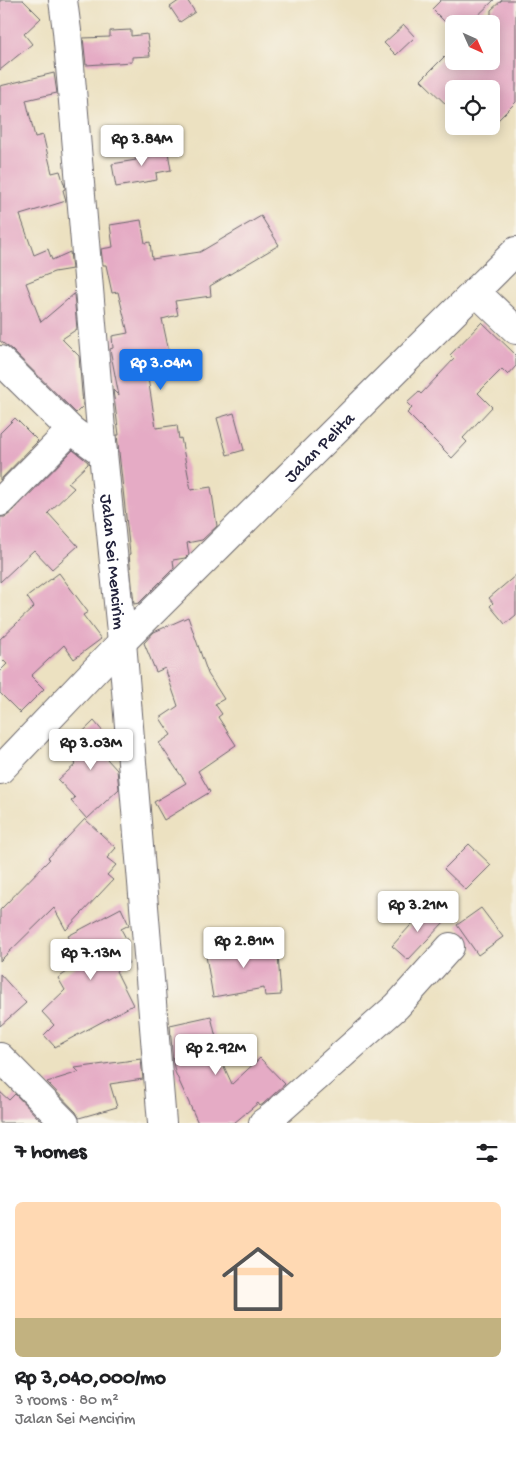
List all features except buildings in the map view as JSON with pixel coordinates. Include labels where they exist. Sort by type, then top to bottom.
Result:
[{"type":"street","name":"Jalan Sei Mencirim","points":[[63,0],[102,453],[122,642],[162,1123]]},
{"type":"street","name":"Jalan Pelita","points":[[0,770],[122,642],[516,251]]},
{"type":"street","points":[[475,291],[516,330]]},
{"type":"street","points":[[0,360],[71,430],[102,453]]},
{"type":"street","points":[[0,502],[71,430]]},
{"type":"street","points":[[263,1123],[300,1093],[397,1006],[450,947]]},
{"type":"street","points":[[0,1057],[65,1123]]}]
